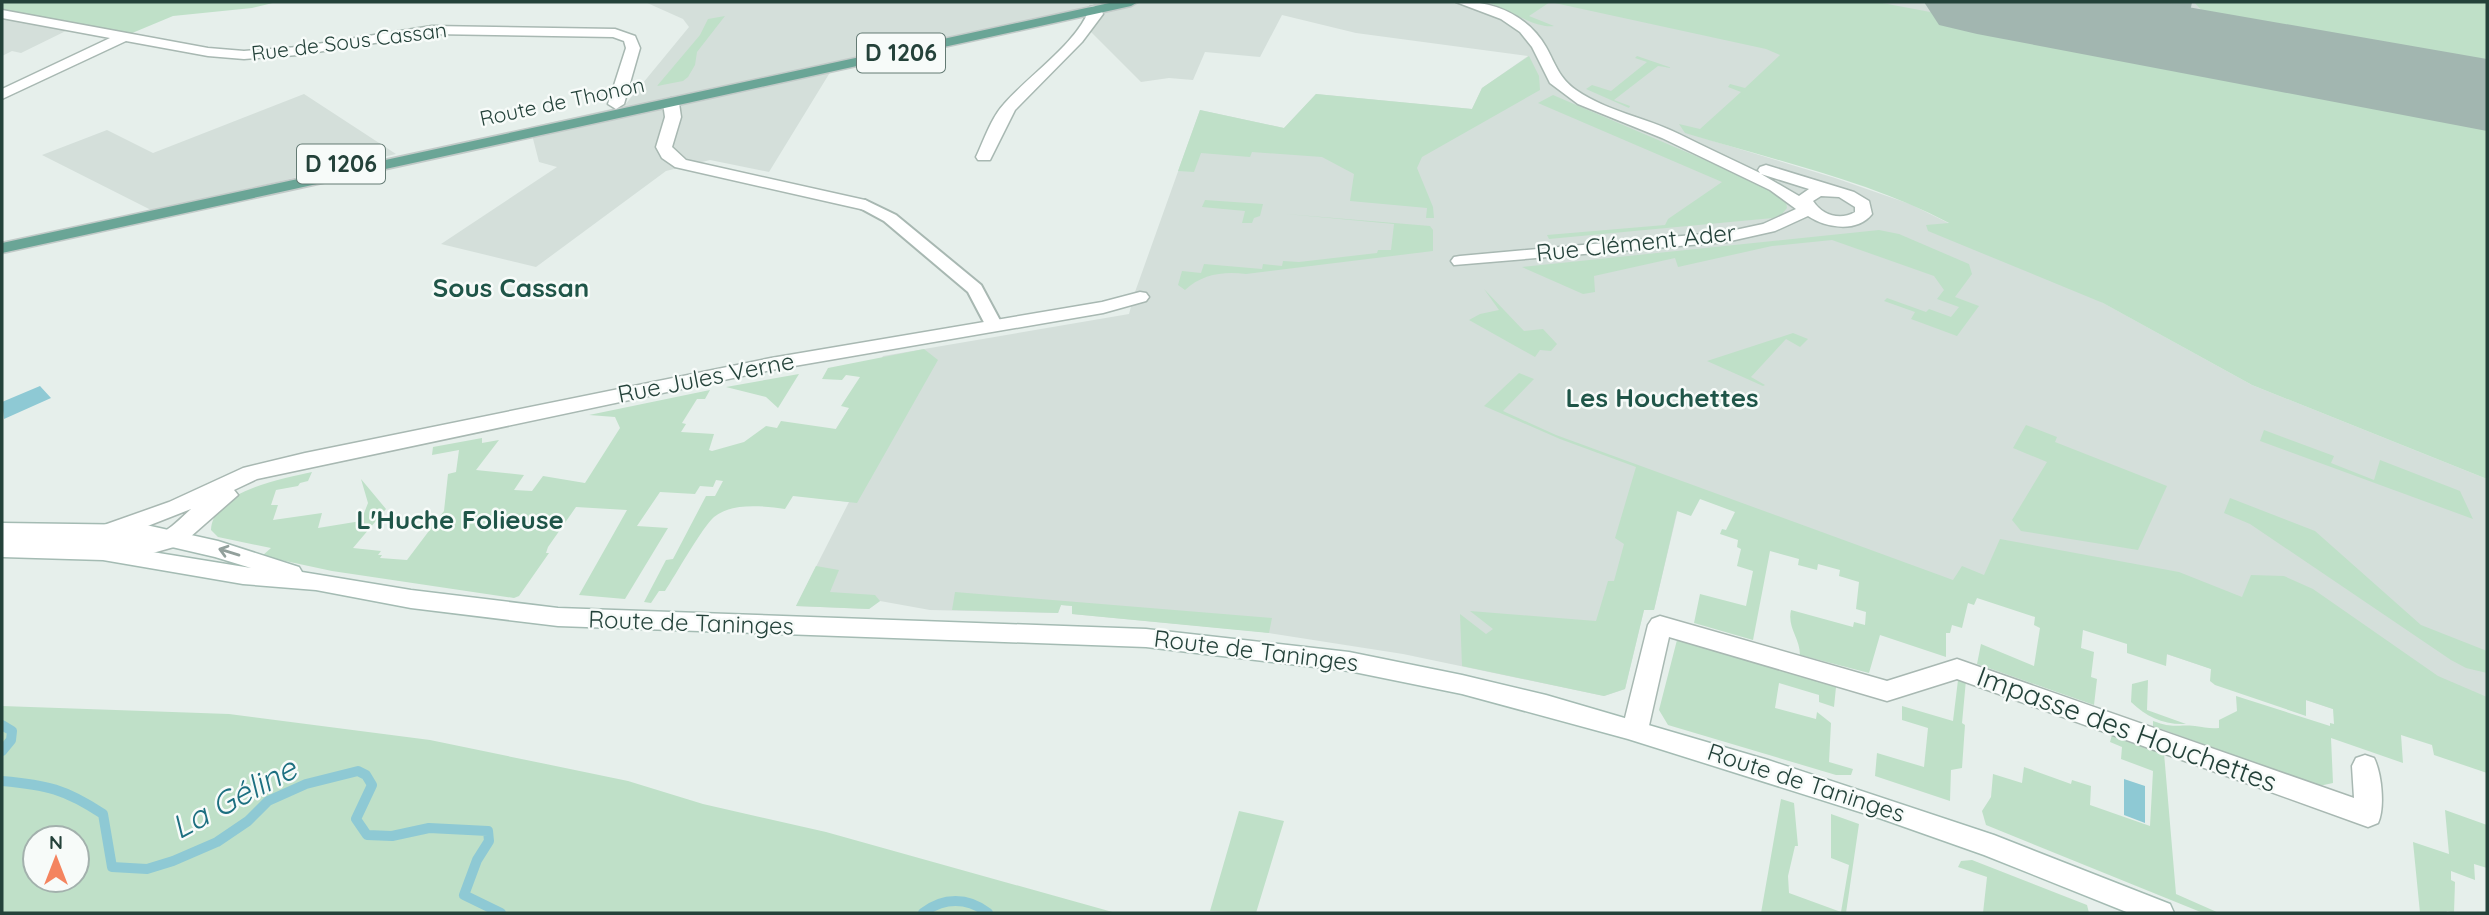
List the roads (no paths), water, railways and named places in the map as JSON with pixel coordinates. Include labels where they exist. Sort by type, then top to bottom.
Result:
[{"type":"main road","name":"Route de Thonon","points":[[2,248],[676,97],[1098,6],[1131,2]]},
{"type":"main road","name":"Route de Thonon","points":[[2,241],[616,104],[676,97]]},
{"type":"street","points":[[1463,2],[1506,16],[1525,28],[1538,45],[1552,76],[1573,94],[1776,187],[1827,219],[1847,221]]},
{"type":"street","points":[[984,157],[1008,107],[1080,36],[1096,14],[1098,6]]},
{"type":"street","name":"Rue de Sous Cassan","points":[[2,14],[219,53],[253,55],[298,51],[432,30],[611,32],[630,39],[633,48],[616,104]]},
{"type":"street","points":[[2,95],[125,36]]},
{"type":"street","points":[[676,97],[664,147],[668,155],[681,164],[865,205],[890,218],[975,289],[994,326]]},
{"type":"street","points":[[1663,133],[1788,178],[1853,197],[1864,208],[1862,216],[1847,221],[1774,236],[1717,238]]},
{"type":"street","name":"Rue Clément Ader","points":[[1460,261],[1717,238],[1768,228],[1791,219],[1808,209],[1805,201],[1808,195],[1831,191]]},
{"type":"street","name":"Rue Jules Verne","points":[[112,531],[177,507],[251,472],[533,411],[771,364],[1145,301]]},
{"type":"street","name":"Rue Jules Verne","points":[[2,544],[11,541],[89,543],[142,548],[173,539],[203,511],[274,467]]},
{"type":"street","name":"Route de Taninges","points":[[2,531],[146,533],[218,549],[316,582]]},
{"type":"street","name":"Route de Taninges","points":[[2,549],[103,552],[243,576],[316,582],[411,600],[602,620],[1116,636],[1243,647],[1375,666],[1446,680],[1635,730],[1828,788],[1946,828],[2160,913]]},
{"type":"street","name":"Impasse des Houchettes","points":[[1635,730],[1660,625],[1887,691],[1957,669],[2368,815],[2365,766]]},
{"type":"water","points":[[40,386],[51,398],[4,419],[2,402]]},
{"type":"water","points":[[2124,779],[2145,786],[2145,823],[2124,815]]},
{"type":"waterway","name":"La Géline","points":[[2,725],[12,731],[11,740],[2,751]]},
{"type":"waterway","name":"La Géline","points":[[2,781],[55,790],[90,806],[103,814],[112,867],[147,869],[217,842],[248,821],[268,801],[306,784],[358,771],[366,775],[372,785],[356,819],[367,835],[392,836],[429,828],[488,831],[489,841],[477,860],[464,895],[501,913]]},
{"type":"waterway","name":"La Géline","points":[[923,913],[939,904],[956,901],[972,904],[988,913]]},
{"type":"district","name":"Sous Cassan","points":[[511,288]]},
{"type":"district","name":"Les Houchettes","points":[[1662,398]]},
{"type":"district","name":"L'Huche Folieuse","points":[[460,520]]}]
